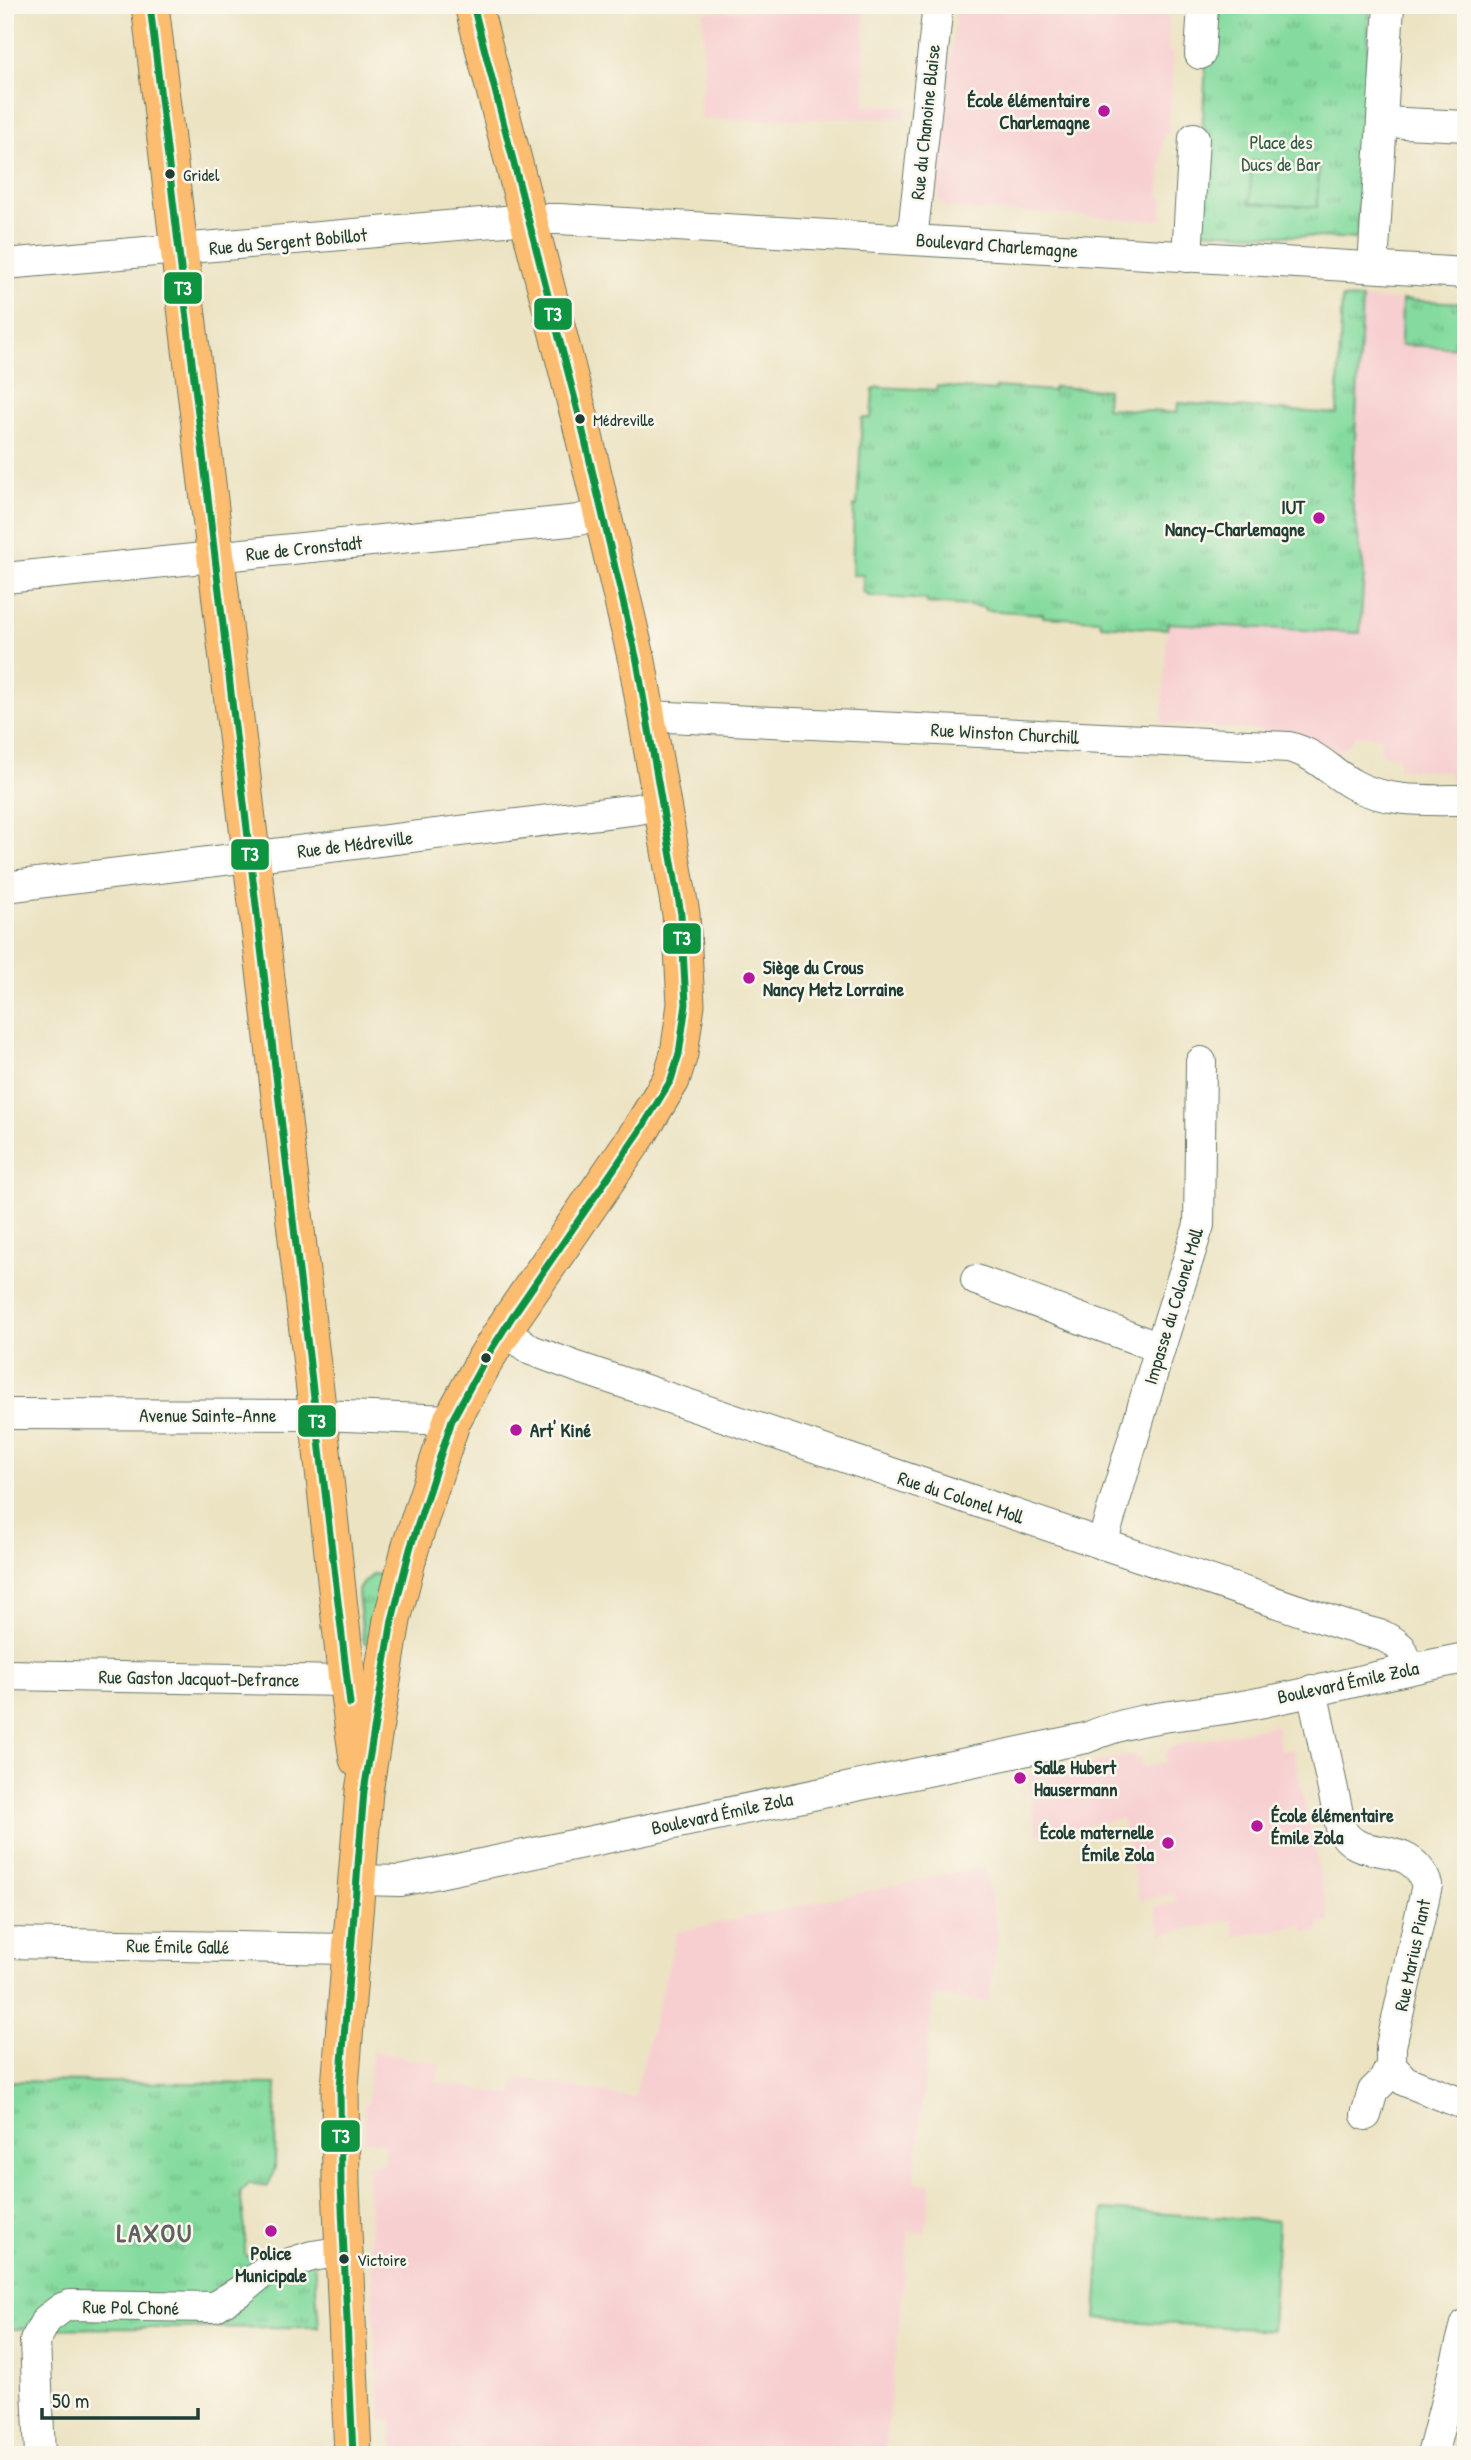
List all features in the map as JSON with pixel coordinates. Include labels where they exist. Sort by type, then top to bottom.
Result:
[{"type":"main road","points":[[150,5],[318,1415],[347,1681],[364,1791]]},
{"type":"main road","points":[[353,2455],[339,2117],[364,1791],[402,1577],[452,1420],[504,1330],[640,1131],[675,1070],[686,1004],[681,914],[638,660],[473,5]]},
{"type":"main road","points":[[347,1681],[386,1658]]},
{"type":"street","name":"Rue du Chanoine Blaise","points":[[912,240],[937,5]]},
{"type":"street","points":[[1200,54],[1203,5]]},
{"type":"street","points":[[1373,267],[1384,122],[1389,5]]},
{"type":"street","points":[[1384,122],[1466,126]]},
{"type":"street","points":[[1187,257],[1194,138]]},
{"type":"street","name":"Rue du Sergent Bobillot","points":[[5,264],[528,219]]},
{"type":"street","name":"Boulevard Charlemagne","points":[[528,219],[585,220],[1466,273]]},
{"type":"street","name":"Rue de Cronstadt","points":[[5,578],[579,520],[602,512]]},
{"type":"street","name":"Rue Winston Churchill","points":[[648,716],[1289,747],[1312,755],[1352,784],[1381,796],[1466,800]]},
{"type":"street","name":"Rue de Médreville","points":[[5,887],[663,804]]},
{"type":"street","name":"Impasse du Colonel Moll","points":[[1102,1544],[1199,1225],[1201,1062]]},
{"type":"street","points":[[976,1280],[1160,1348]]},
{"type":"street","name":"Rue du Colonel Moll","points":[[504,1330],[531,1350],[577,1367],[1343,1625],[1383,1636],[1401,1648],[1410,1668]]},
{"type":"street","name":"Avenue Sainte-Anne","points":[[5,1413],[318,1415],[452,1420]]},
{"type":"street","name":"Boulevard Émile Zola","points":[[357,1880],[400,1881],[1086,1738],[1118,1741],[1168,1732],[1231,1707],[1466,1658]]},
{"type":"street","name":"Rue Gaston Jacquot-Defrance","points":[[5,1675],[347,1681]]},
{"type":"street","name":"Rue Marius Piant","points":[[1312,1690],[1345,1837],[1355,1844],[1408,1858],[1417,1865],[1427,1885],[1391,2046],[1391,2066],[1384,2080],[1373,2091],[1366,2115]]},
{"type":"street","name":"Rue Émile Gallé","points":[[5,1943],[350,1949]]},
{"type":"street","points":[[1391,2066],[1405,2081],[1466,2105]]},
{"type":"street","name":"Rue Pol Choné","points":[[40,2455],[35,2341],[46,2320],[55,2312],[70,2305],[214,2307],[265,2271],[312,2256],[345,2251]]},
{"type":"street","points":[[1432,2455],[1466,2324]]},
{"type":"shaded area","points":[[814,5],[864,5],[865,106],[907,106],[906,118],[701,120],[700,89],[704,88],[703,12],[813,10]]},
{"type":"shaded area","name":"École élémentaire Charlemagne","points":[[957,5],[1170,5],[1168,51],[1174,52],[1168,135],[1163,135],[1159,197],[1163,197],[1161,221],[946,208],[937,196],[947,104],[944,104]]},
{"type":"shaded area","name":"IUT Nancy-Charlemagne","points":[[1342,298],[1466,303],[1466,778],[1451,778],[1447,772],[1398,768],[1398,755],[1380,754],[1381,737],[1355,735],[1350,744],[1339,751],[1293,733],[1162,724],[1178,403],[1337,414]]},
{"type":"shaded area","points":[[1276,1725],[1281,1751],[1293,1749],[1330,1922],[1319,1923],[1320,1930],[1305,1933],[1303,1925],[1234,1937],[1231,1920],[1161,1934],[1155,1907],[1176,1902],[1175,1894],[1140,1900],[1122,1818],[1038,1835],[1026,1776],[1132,1755],[1140,1760],[1143,1767],[1166,1762],[1164,1755],[1170,1747]]},
{"type":"shaded area","points":[[984,1866],[998,1934],[989,2002],[933,1996],[914,2182],[931,2184],[925,2233],[909,2232],[884,2455],[394,2455],[392,2420],[381,2420],[375,2340],[367,2165],[384,2163],[384,2142],[365,2141],[364,2104],[368,2103],[372,2051],[440,2064],[437,2082],[513,2095],[517,2077],[634,2098],[677,1932]]},
{"type":"green space","name":"Place des Ducs de Bar","points":[[1209,5],[1370,5],[1357,239],[1197,231]]},
{"type":"green space","points":[[1252,161],[1319,165],[1317,207],[1250,203]]},
{"type":"green space","points":[[1342,298],[1362,299],[1352,499],[1364,572],[1360,633],[1168,623],[1167,629],[1101,625],[1100,620],[1043,617],[1043,614],[927,603],[927,600],[868,596],[863,592],[863,575],[852,575],[854,506],[857,506],[862,418],[871,418],[873,390],[878,387],[936,390],[937,386],[995,391],[996,387],[1053,391],[1054,387],[1107,390],[1106,408],[1177,413],[1178,403],[1337,414]]},
{"type":"green space","points":[[1402,300],[1466,303],[1466,348],[1401,345]]},
{"type":"green space","points":[[373,1574],[382,1575],[385,1581],[370,1645],[364,1643],[358,1592]]},
{"type":"green space","points":[[5,2081],[276,2084],[275,2168],[268,2186],[249,2183],[240,2192],[245,2254],[252,2261],[258,2262],[313,2247],[319,2327],[5,2329]]},
{"type":"green space","points":[[1103,2210],[1278,2221],[1272,2330],[1096,2319]]},
{"type":"transit line","name":"T3","points":[[150,5],[350,1704]]},
{"type":"transit line","name":"T3","points":[[353,2455],[341,2185],[340,2087],[364,1791],[392,1620],[410,1549],[452,1420],[512,1317],[640,1131],[671,1080],[679,1054],[686,1004],[681,914],[637,661],[580,419],[473,5]]},
{"type":"place","name":"École élémentaire Charlemagne","points":[[1104,111]]},
{"type":"place","name":"Gridel","points":[[170,174]]},
{"type":"place","name":"Médreville","points":[[580,419]]},
{"type":"place","name":"IUT Nancy-Charlemagne","points":[[1319,518]]},
{"type":"place","name":"Siège du Crous Nancy Metz Lorraine","points":[[749,978]]},
{"type":"place","name":"Art' Kiné","points":[[516,1430]]},
{"type":"place","name":"Salle Hubert Hausermann","points":[[1020,1778]]},
{"type":"place","name":"École élémentaire Émile Zola","points":[[1257,1826]]},
{"type":"place","name":"École maternelle Émile Zola","points":[[1168,1843]]},
{"type":"place","name":"Police Municipale","points":[[271,2231]]},
{"type":"place","name":"Victoire","points":[[344,2259]]},
{"type":"district","name":"LAXOU","points":[[155,2233]]}]
